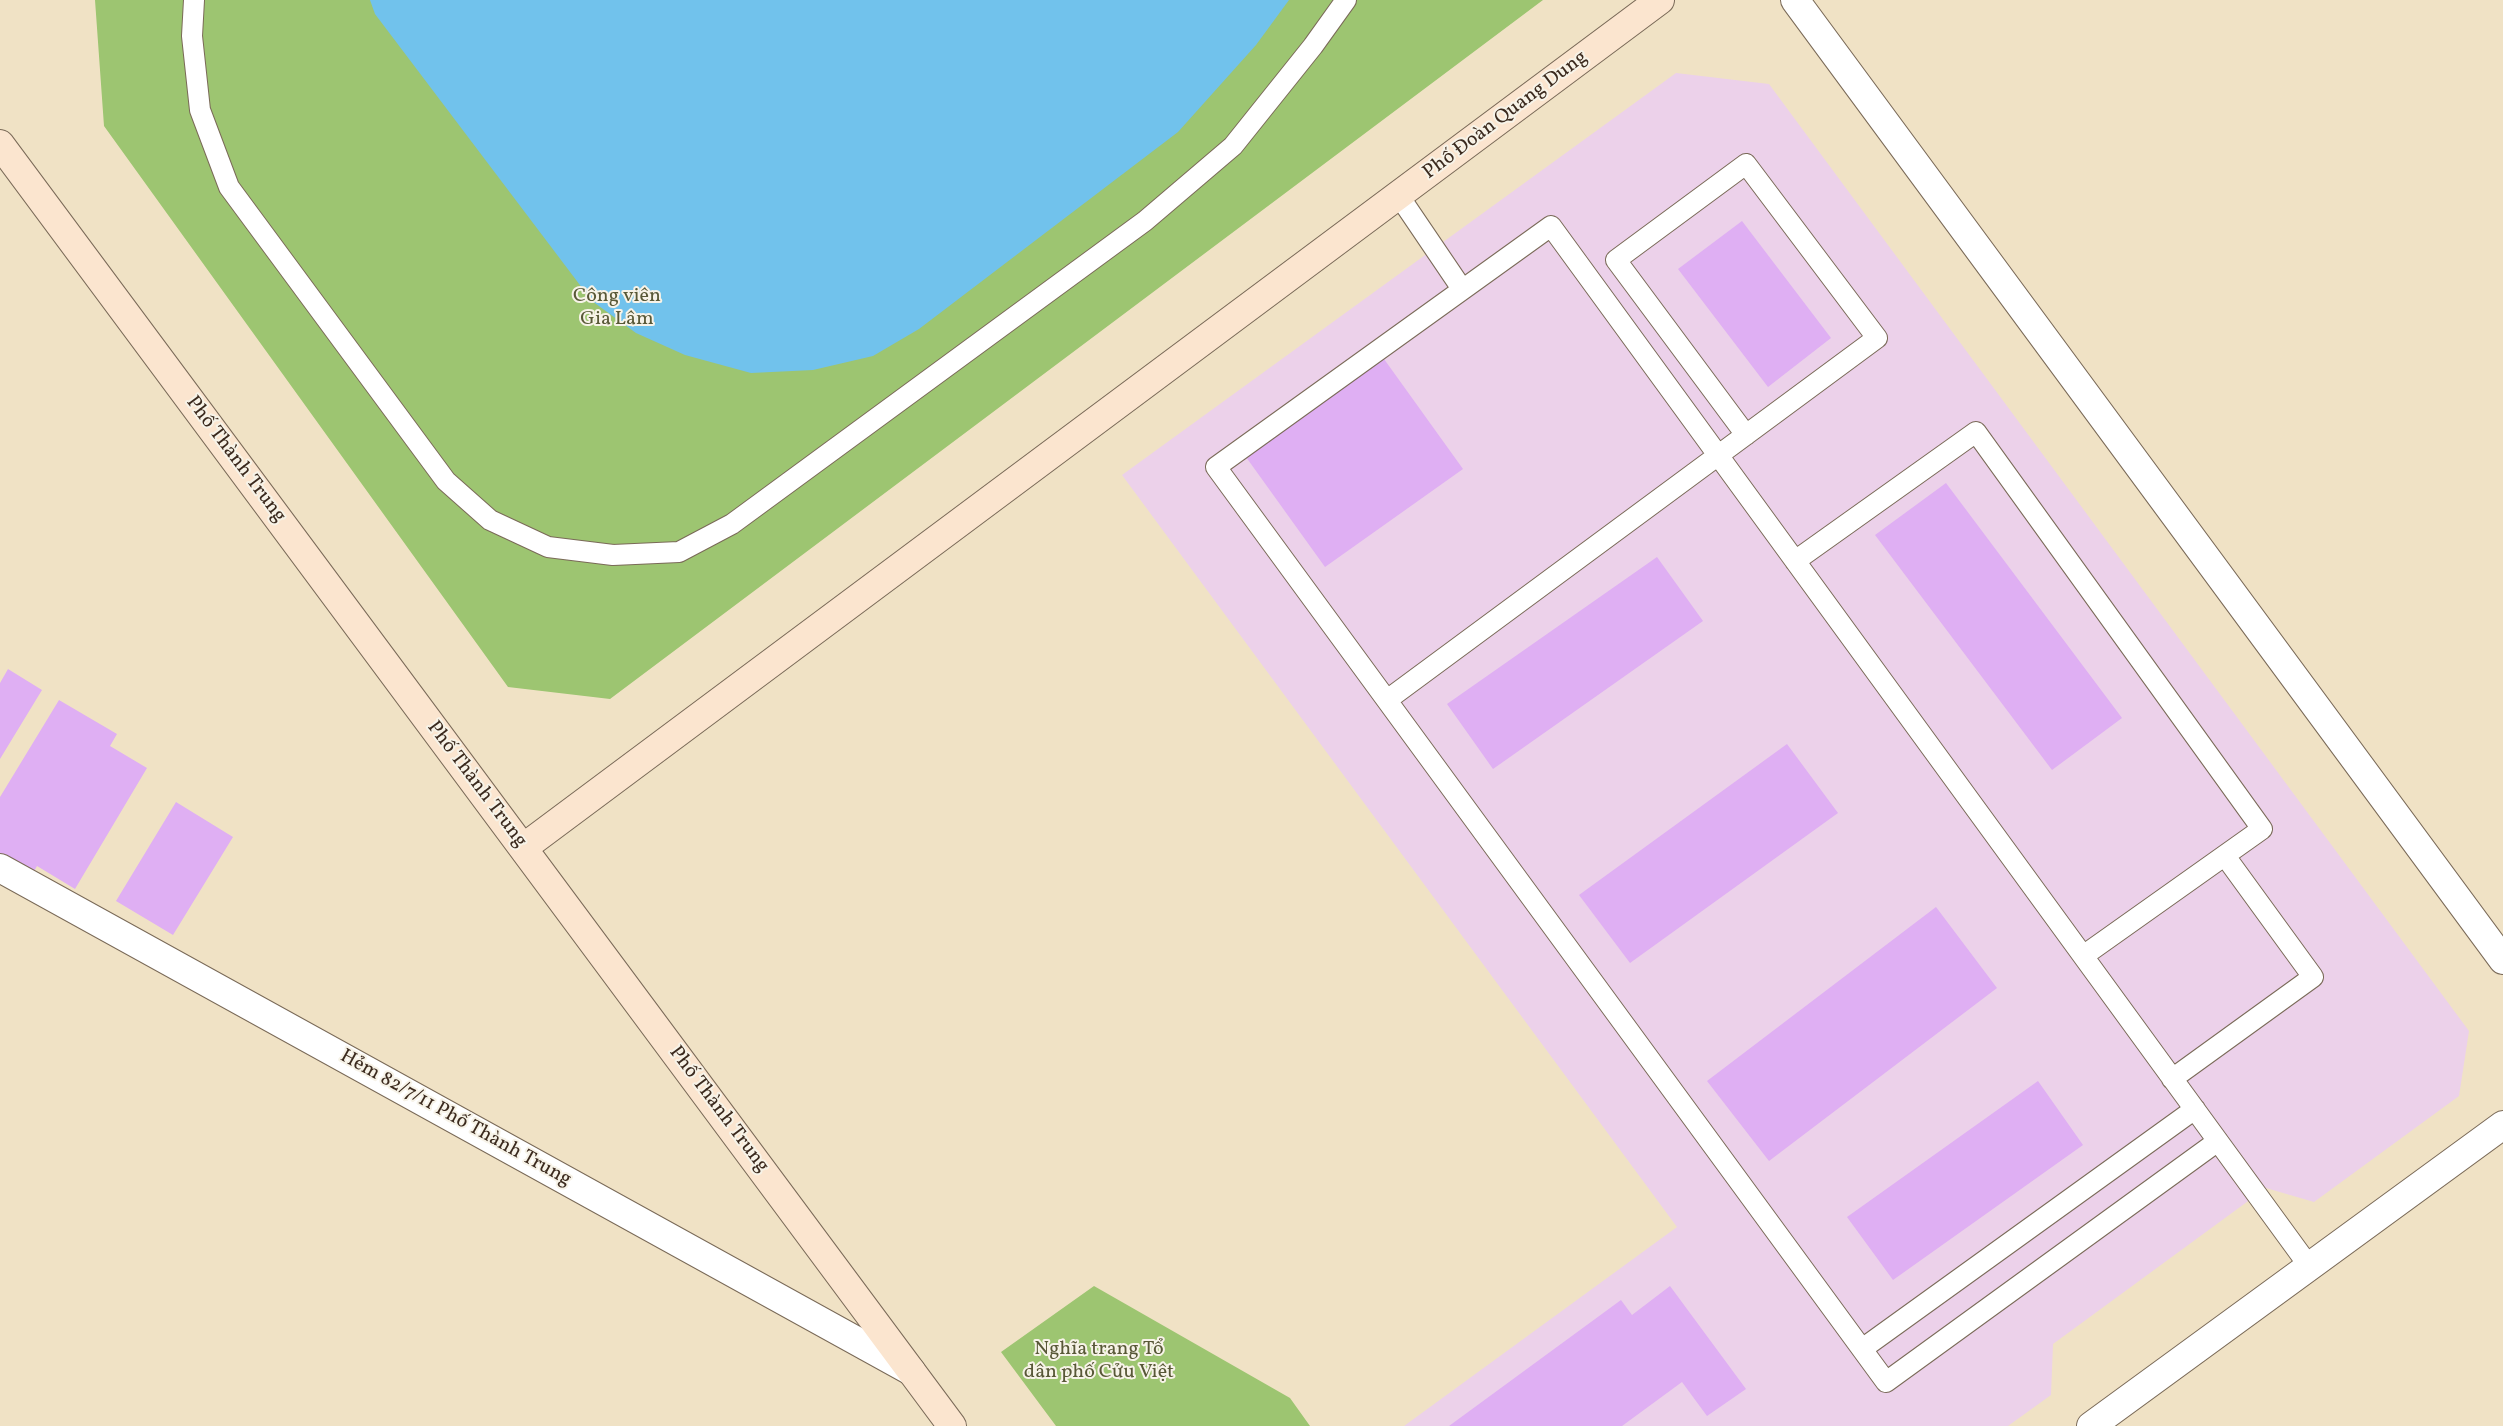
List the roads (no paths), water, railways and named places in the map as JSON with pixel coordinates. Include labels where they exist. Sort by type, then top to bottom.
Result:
[{"type":"main road","name":"Phố Đoàn Quang Dung","points":[[523,848],[1660,0]]},
{"type":"main road","name":"Phố Thành Trung","points":[[0,144],[952,1426]]},
{"type":"street","points":[[1795,0],[2503,960]]},
{"type":"street","name":"Hẻm 82/7/11 Phố Thành Trung","points":[[0,868],[911,1371]]},
{"type":"street","points":[[2091,1426],[2503,1125]]},
{"type":"lane","points":[[194,0],[192,36],[200,110],[229,187],[412,437],[446,481],[490,520],[548,547],[613,554],[679,552],[732,524],[1145,221],[1233,146],[1313,46],[1346,0]]},
{"type":"lane","points":[[1387,700],[1718,456],[1877,338],[1746,164],[1616,260],[1746,435]]},
{"type":"lane","points":[[1399,196],[1462,289]]},
{"type":"lane","points":[[2218,1142],[1886,1382],[1216,468],[1550,226],[2309,1266]]},
{"type":"lane","points":[[1795,561],[1976,432],[2262,829],[2083,956]]},
{"type":"lane","points":[[2172,1079],[2313,977],[2225,856]]},
{"type":"lane","points":[[1862,1349],[2195,1109]]},
{"type":"water","points":[[370,0],[1289,0],[1256,45],[1178,132],[919,329],[873,356],[813,370],[751,373],[685,355],[636,333],[592,301],[375,14]]},
{"type":"park label","name":"Công viên Gia Lâm","points":[[617,308]]},
{"type":"park label","name":"Nghĩa trang Tổ dân phố Cửu Việt","points":[[1099,1362]]}]
